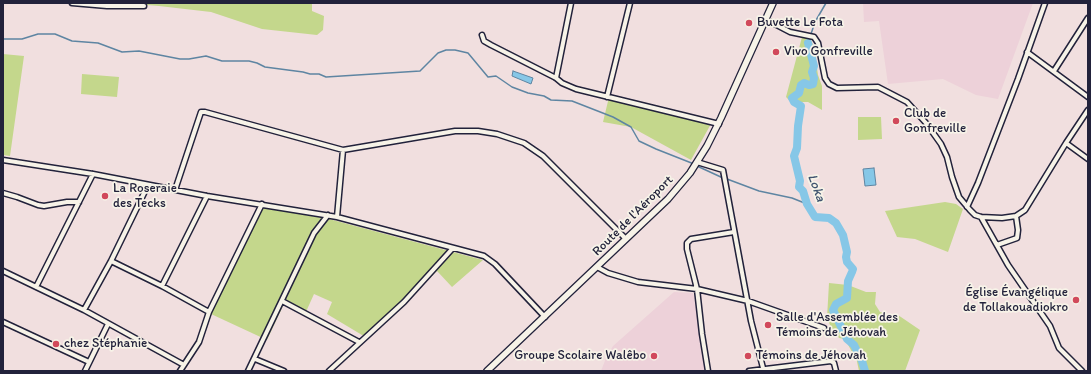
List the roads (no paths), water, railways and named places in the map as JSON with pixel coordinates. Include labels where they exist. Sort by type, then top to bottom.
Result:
[{"type":"main road","name":"Route de l'Aéroport","points":[[487,371],[626,240],[668,199],[690,173],[719,124],[773,3]]},
{"type":"street","points":[[72,3],[144,6]]},
{"type":"street","points":[[556,78],[571,3]]},
{"type":"street","points":[[607,97],[630,3]]},
{"type":"street","points":[[967,207],[981,176],[1045,3]]},
{"type":"street","points":[[1054,71],[1088,18]]},
{"type":"street","points":[[765,19],[790,32],[814,37],[818,42],[825,78],[829,84],[837,88],[878,87],[907,102],[926,123],[941,144],[960,197],[967,207],[976,215],[982,217],[1002,218],[1016,216],[1025,210],[1088,110]]},
{"type":"street","points":[[482,35],[484,41],[576,89],[719,124]]},
{"type":"street","points":[[1028,52],[1088,98]]},
{"type":"street","points":[[175,190],[201,112],[343,150],[455,131],[478,130],[524,143],[542,156],[626,240]]},
{"type":"street","points":[[1066,143],[1088,159]]},
{"type":"street","points":[[337,217],[343,150]]},
{"type":"street","points":[[3,160],[93,174],[207,196],[328,215],[484,256],[495,264],[545,317]]},
{"type":"street","points":[[697,162],[723,170],[748,302],[763,368]]},
{"type":"street","points":[[36,287],[93,174]]},
{"type":"street","points":[[84,310],[111,261],[148,185]]},
{"type":"street","points":[[3,193],[38,206],[79,202]]},
{"type":"street","points":[[162,286],[207,196]]},
{"type":"street","points":[[180,371],[199,342],[209,312],[262,204]]},
{"type":"street","points":[[248,371],[314,233],[328,215]]},
{"type":"street","points":[[997,245],[1017,238],[1018,230],[1016,216]]},
{"type":"street","points":[[982,217],[1012,271],[1050,326],[1059,348],[1082,371]]},
{"type":"street","points":[[708,371],[697,289],[686,249],[687,243],[691,239],[734,232]]},
{"type":"street","points":[[329,371],[404,302],[453,248]]},
{"type":"street","points":[[111,261],[162,286],[209,312]]},
{"type":"street","points":[[597,267],[608,273],[638,282],[697,289],[748,302],[824,328]]},
{"type":"street","points":[[3,271],[84,310],[184,365]]},
{"type":"street","points":[[282,301],[360,342]]},
{"type":"street","points":[[3,322],[89,362]]},
{"type":"street","points":[[85,371],[108,324]]},
{"type":"street","points":[[255,359],[284,371]]},
{"type":"street","points":[[749,371],[763,368],[831,361],[834,363],[836,371]]},
{"type":"water","points":[[513,71],[533,78],[531,84],[512,76]]},
{"type":"water","points":[[874,168],[876,185],[865,186],[863,169]]},
{"type":"waterway","name":"Loka","points":[[808,43],[815,22],[826,3]]},
{"type":"waterway","points":[[3,39],[22,39],[38,34],[55,34],[72,41],[98,43],[122,52],[139,51],[180,59],[206,56],[222,61],[249,61],[265,67],[319,74],[326,77],[420,71],[438,53],[446,50],[455,50],[468,53],[488,77],[496,76],[512,87],[528,93],[544,96],[551,100],[572,101],[613,117],[631,127],[639,141],[694,164]]},
{"type":"waterway","name":"Loka","points":[[808,43],[814,66],[812,72],[814,78],[813,84],[809,85],[804,83],[801,85],[799,93],[792,98],[794,102],[801,106],[797,148],[794,156],[800,181],[799,187],[803,191],[807,204],[815,217],[829,218],[836,223],[843,235],[847,252],[847,262],[853,269],[848,281],[847,298],[836,304],[833,310],[847,339],[854,345],[865,371]]},
{"type":"waterway","points":[[697,166],[723,178]]},
{"type":"waterway","points":[[727,179],[759,191],[792,198],[807,204]]},
{"type":"place","name":"Buvette Le Fota","points":[[749,23]]},
{"type":"place","name":"Vivo Gonfreville","points":[[776,52]]},
{"type":"place","name":"Club de Gonfreville","points":[[896,121]]},
{"type":"place","name":"La Roseraie des Tecks","points":[[105,196]]},
{"type":"place","name":"Église Évangélique de Tollakouadiokro","points":[[1076,300]]},
{"type":"place","name":"Salle d'Assemblée des Témoins de Jéhovah","points":[[768,325]]},
{"type":"place","name":"chez Stéphanie","points":[[56,344]]},
{"type":"place","name":"Groupe Scolaire Walêbo","points":[[654,356]]},
{"type":"place","name":"Témoins de Jéhovah","points":[[748,356]]}]
